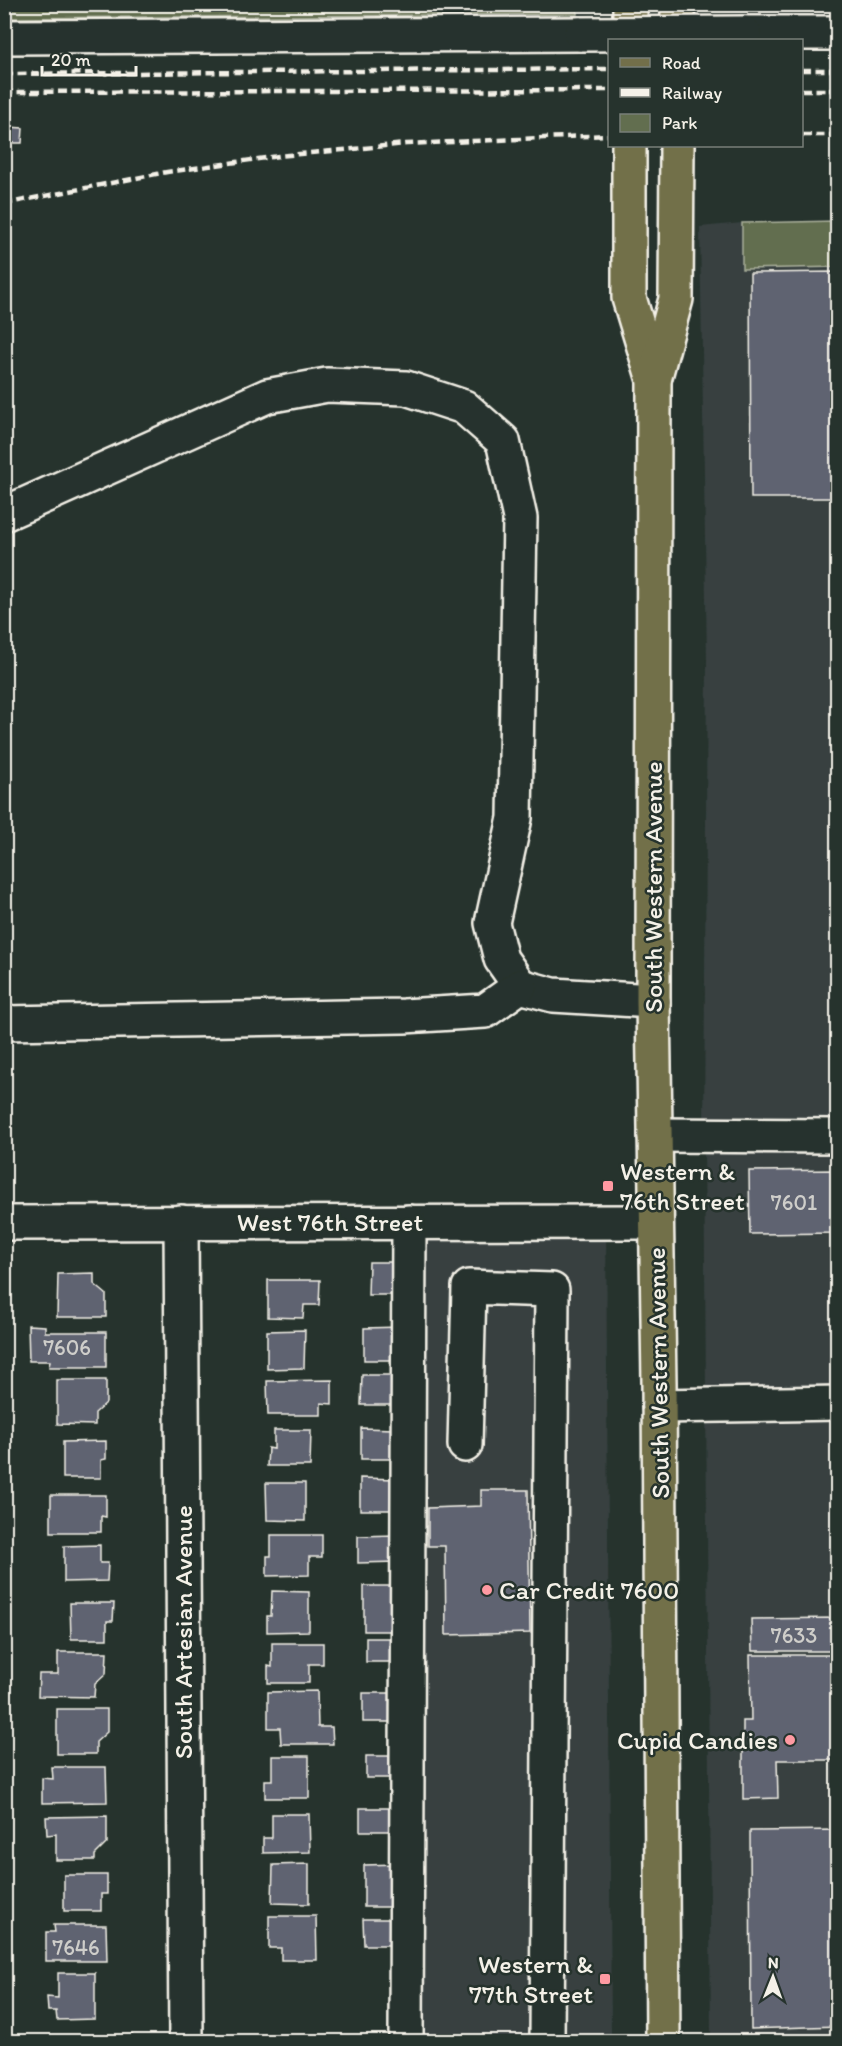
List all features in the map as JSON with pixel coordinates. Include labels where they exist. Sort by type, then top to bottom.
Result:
[{"type":"main road","points":[[630,4],[630,39]]},
{"type":"main road","points":[[678,4],[678,39]]},
{"type":"main road","name":"South Western Avenue","points":[[629,147],[629,298],[654,380]]},
{"type":"main road","name":"South Western Avenue","points":[[663,2042],[659,1406],[653,1001],[654,380],[676,299],[677,147]]},
{"type":"street","points":[[4,37],[837,33]]},
{"type":"street","points":[[4,514],[267,396],[327,385],[406,388],[464,407],[502,441],[520,518],[515,818],[492,923],[501,959],[520,986],[553,995],[653,1001]]},
{"type":"street","points":[[4,1023],[404,1016],[485,1011],[520,986]]},
{"type":"street","points":[[655,1135],[837,1136]]},
{"type":"street","name":"South Artesian Avenue","points":[[181,1222],[186,2042]]},
{"type":"street","points":[[406,2042],[409,1222]]},
{"type":"street","name":"West 76th Street","points":[[4,1223],[656,1222]]},
{"type":"street","points":[[465,1445],[469,1287],[552,1290],[546,2042]]},
{"type":"street","points":[[659,1406],[837,1403]]},
{"type":"shaded area","points":[[742,223],[743,269],[837,267],[837,2041],[711,2041],[704,1135],[707,662],[700,227]]},
{"type":"shaded area","points":[[606,1211],[611,2041],[406,2042],[409,1222]]},
{"type":"green space","points":[[5,4],[577,4],[577,14],[4,18]]},
{"type":"green space","points":[[837,221],[837,267],[742,269],[742,223]]},
{"type":"building","points":[[8,127],[23,128],[22,143],[7,143]]},
{"type":"building","points":[[838,272],[838,498],[751,498],[750,273]]},
{"type":"building","points":[[838,1170],[838,1233],[750,1234],[749,1171]]},
{"type":"building","points":[[369,1262],[400,1262],[400,1295],[368,1295]]},
{"type":"building","points":[[94,1273],[94,1284],[106,1294],[106,1317],[57,1317],[58,1274]]},
{"type":"building","points":[[268,1280],[320,1280],[319,1305],[304,1305],[303,1318],[268,1317]]},
{"type":"building","points":[[28,1325],[45,1326],[45,1332],[106,1332],[106,1367],[49,1367],[50,1361],[29,1361]]},
{"type":"building","points":[[400,1327],[400,1360],[364,1360],[364,1328]]},
{"type":"building","points":[[305,1330],[304,1368],[267,1369],[267,1331]]},
{"type":"building","points":[[362,1375],[394,1375],[394,1405],[361,1405]]},
{"type":"building","points":[[57,1380],[106,1380],[106,1403],[95,1413],[95,1425],[57,1424]]},
{"type":"building","points":[[332,1380],[332,1404],[321,1403],[321,1415],[268,1415],[267,1381]]},
{"type":"building","points":[[361,1428],[394,1429],[395,1459],[361,1459]]},
{"type":"building","points":[[274,1430],[311,1430],[310,1466],[267,1466],[268,1448],[274,1449]]},
{"type":"building","points":[[106,1441],[106,1459],[101,1460],[101,1478],[63,1478],[63,1442]]},
{"type":"building","points":[[360,1478],[397,1479],[397,1510],[360,1510]]},
{"type":"building","points":[[266,1483],[305,1483],[305,1521],[267,1520]]},
{"type":"building","name":"Car Credit 7600","points":[[481,1490],[528,1490],[530,1633],[446,1635],[445,1546],[428,1546],[428,1508],[481,1506]]},
{"type":"building","points":[[51,1495],[106,1495],[106,1517],[101,1516],[101,1532],[51,1532]]},
{"type":"building","points":[[271,1535],[322,1535],[322,1557],[309,1557],[309,1575],[267,1576],[267,1556],[271,1556]]},
{"type":"building","points":[[397,1535],[397,1562],[358,1563],[358,1536]]},
{"type":"building","points":[[100,1545],[100,1563],[108,1563],[107,1581],[64,1582],[64,1546]]},
{"type":"building","points":[[364,1586],[395,1586],[395,1631],[364,1631]]},
{"type":"building","points":[[272,1591],[309,1592],[309,1631],[267,1632],[267,1616],[271,1616]]},
{"type":"building","points":[[70,1603],[114,1603],[113,1621],[107,1621],[107,1639],[71,1639]]},
{"type":"building","points":[[838,1618],[838,1651],[752,1651],[751,1619]]},
{"type":"building","points":[[366,1638],[398,1638],[398,1662],[366,1662]]},
{"type":"building","points":[[272,1643],[323,1643],[323,1664],[309,1664],[309,1683],[268,1683],[268,1666],[272,1667]]},
{"type":"building","points":[[58,1652],[107,1652],[106,1674],[95,1684],[94,1697],[38,1696],[39,1674],[58,1674]]},
{"type":"building","name":"Cupid Candies","points":[[750,1655],[838,1655],[838,1760],[777,1760],[778,1798],[743,1799],[743,1721],[751,1721]]},
{"type":"building","points":[[317,1691],[318,1727],[332,1727],[333,1744],[281,1744],[280,1728],[268,1728],[268,1692]]},
{"type":"building","points":[[363,1693],[395,1693],[395,1722],[363,1722]]},
{"type":"building","points":[[57,1709],[107,1709],[107,1732],[96,1742],[96,1754],[57,1754]]},
{"type":"building","points":[[272,1756],[309,1756],[309,1798],[265,1798],[265,1780],[272,1780]]},
{"type":"building","points":[[366,1756],[397,1756],[397,1778],[366,1778]]},
{"type":"building","points":[[52,1767],[106,1767],[107,1802],[42,1803],[42,1778],[53,1779]]},
{"type":"building","points":[[360,1808],[397,1808],[397,1831],[360,1831]]},
{"type":"building","points":[[272,1814],[309,1814],[310,1852],[263,1853],[263,1838],[272,1838]]},
{"type":"building","points":[[107,1816],[107,1843],[95,1855],[95,1860],[56,1860],[56,1834],[47,1835],[46,1817]]},
{"type":"building","points":[[838,1830],[838,2026],[751,2029],[750,1831]]},
{"type":"building","points":[[309,1864],[309,1904],[272,1903],[273,1865]]},
{"type":"building","points":[[398,1864],[399,1907],[364,1907],[364,1865]]},
{"type":"building","points":[[64,1875],[107,1875],[107,1894],[101,1894],[101,1911],[64,1911]]},
{"type":"building","points":[[269,1916],[316,1916],[317,1960],[281,1960],[281,1948],[269,1948]]},
{"type":"building","points":[[363,1919],[397,1919],[397,1945],[364,1945]]},
{"type":"building","points":[[54,1925],[106,1925],[107,1961],[46,1961],[46,1932],[55,1932]]},
{"type":"building","points":[[58,1973],[95,1973],[95,2019],[57,2020],[56,2011],[48,2011],[47,1997],[58,1998]]},
{"type":"railway","points":[[4,74],[608,69]]},
{"type":"railway","points":[[803,70],[838,70]]},
{"type":"railway","points":[[4,92],[608,90]]},
{"type":"railway","points":[[803,90],[838,90]]},
{"type":"railway","points":[[4,204],[167,172],[279,156],[406,144],[608,135]]},
{"type":"railway","points":[[803,135],[838,135]]},
{"type":"place","name":"Western & 76th Street","points":[[608,1186]]},
{"type":"place","name":"Car Credit 7600","points":[[487,1590]]},
{"type":"place","name":"Cupid Candies","points":[[790,1740]]},
{"type":"place","name":"Western & 77th Street","points":[[605,1979]]}]
